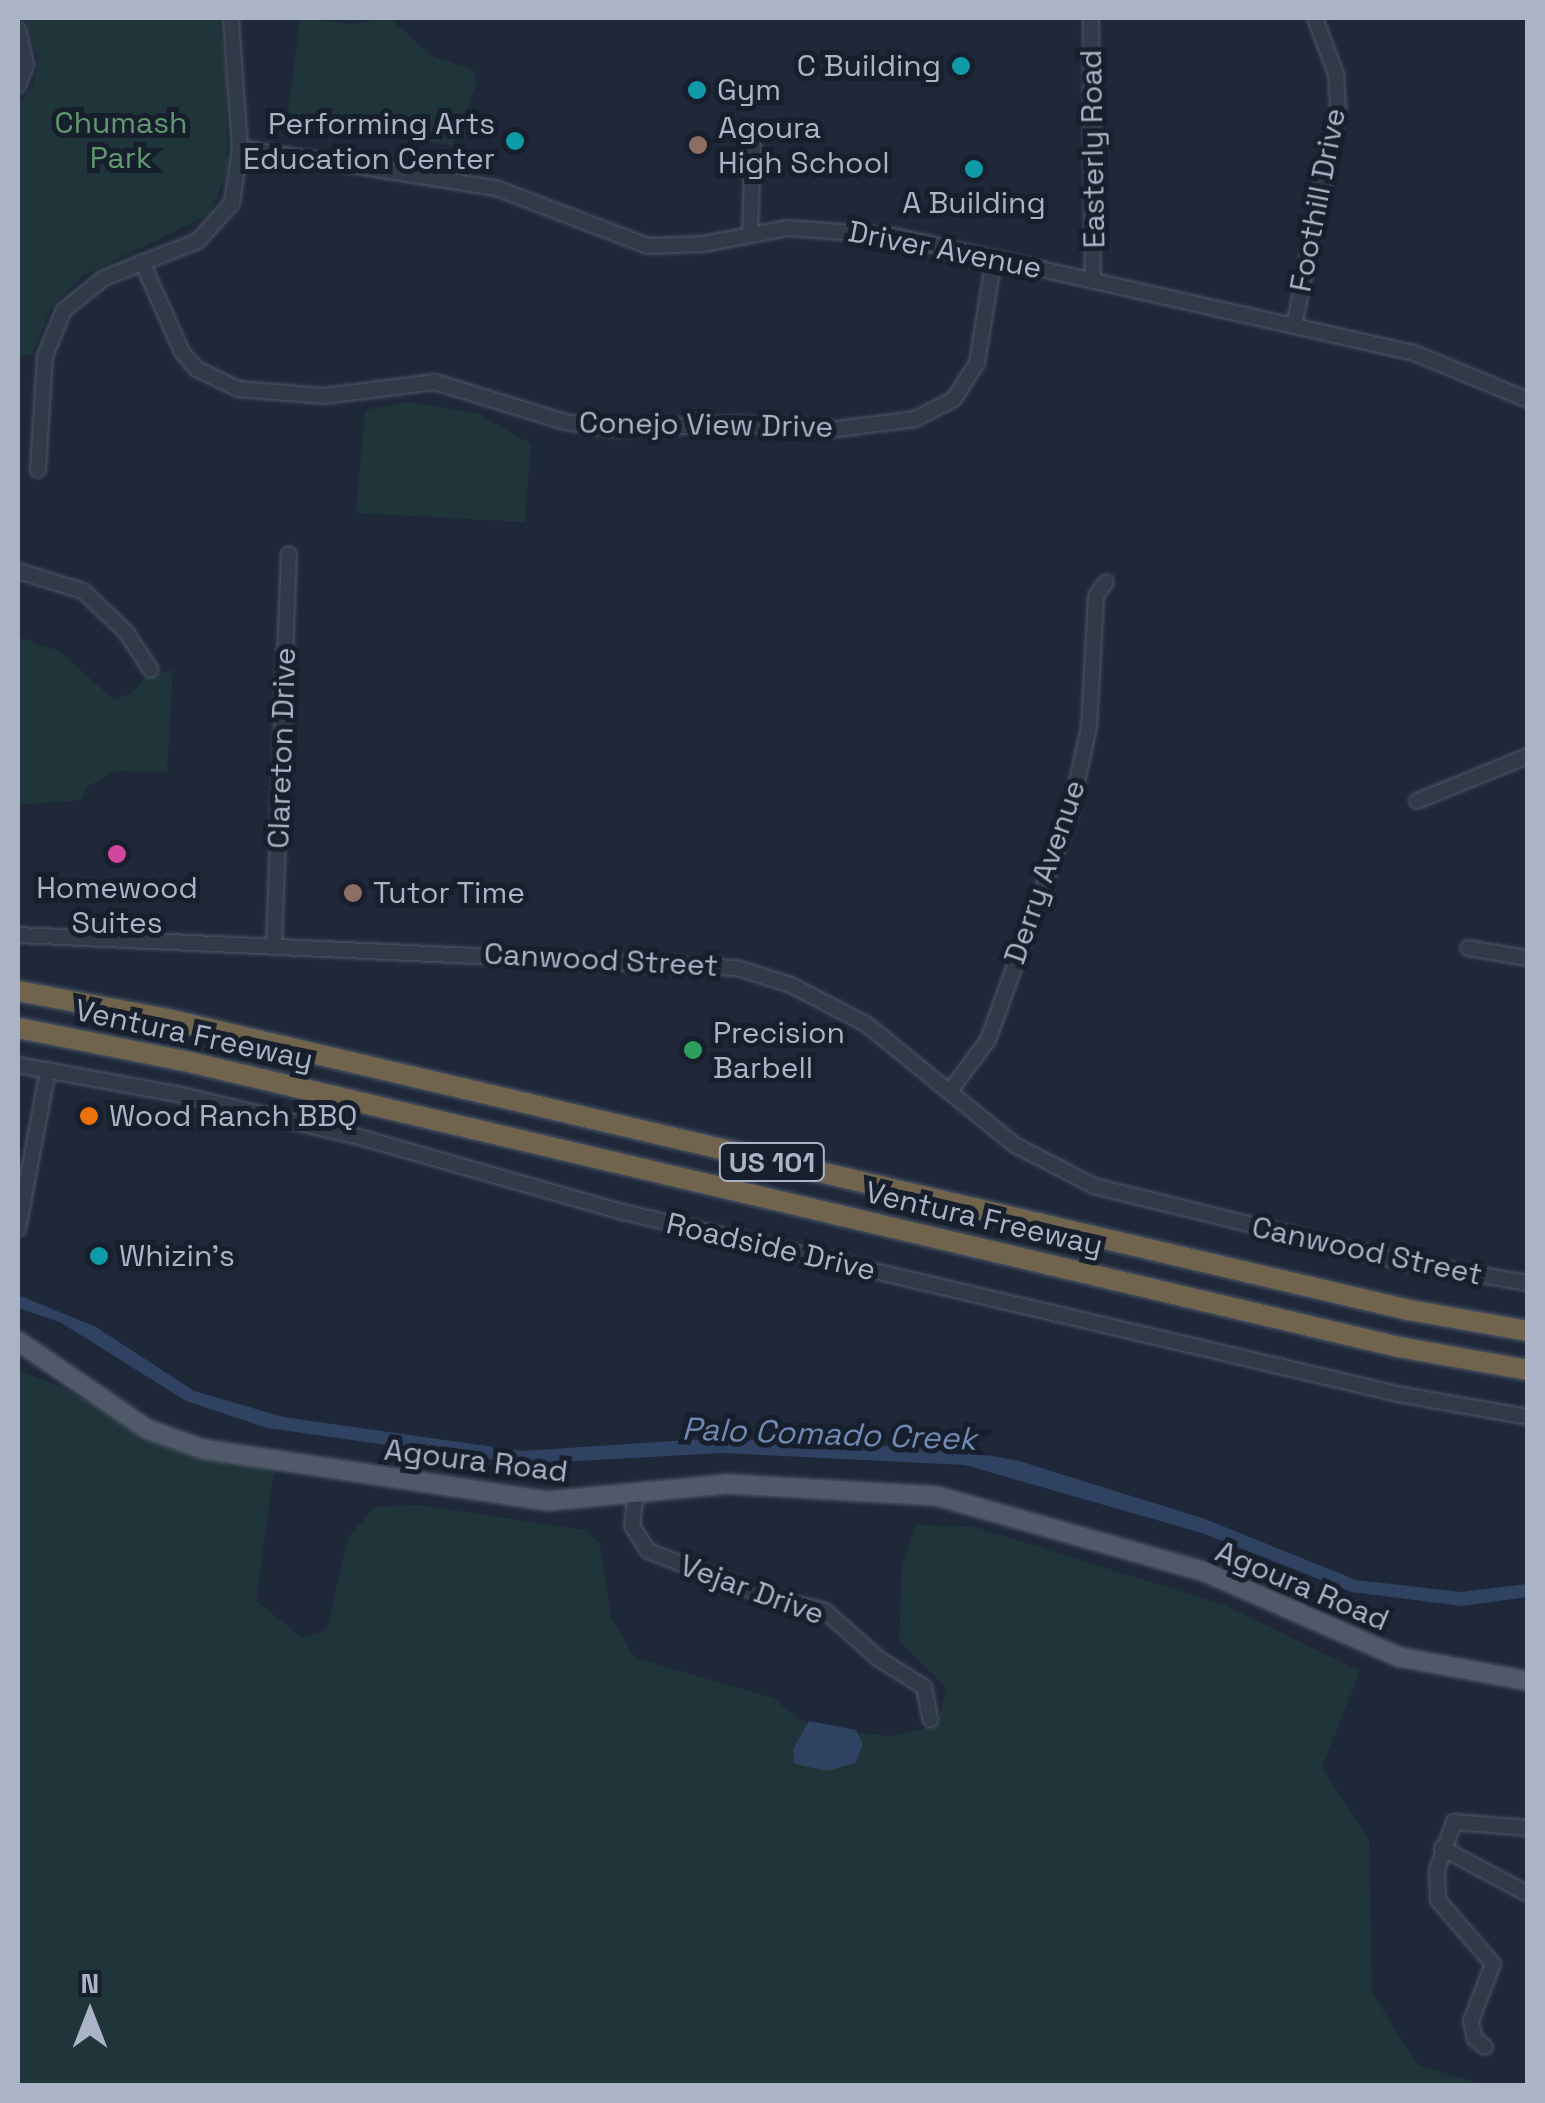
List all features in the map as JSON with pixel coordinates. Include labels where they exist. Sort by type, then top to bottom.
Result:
[{"type":"highway","name":"Ventura Freeway","points":[[18,991],[167,1018],[1292,1283],[1528,1331]]},
{"type":"highway","name":"Ventura Freeway","points":[[18,1028],[184,1061],[1398,1347],[1525,1370]]},
{"type":"main road","name":"Agoura Road","points":[[18,1341],[147,1430],[203,1449],[548,1501],[727,1484],[975,1502],[1205,1572],[1398,1657],[1528,1681]]},
{"type":"street","points":[[38,470],[51,335],[82,291],[198,241],[222,219],[238,182],[240,148],[231,18]]},
{"type":"street","name":"Easterly Road","points":[[1092,18],[1093,281]]},
{"type":"street","name":"Foothill Drive","points":[[1294,326],[1338,109],[1336,74],[1315,18]]},
{"type":"street","points":[[18,29],[26,65],[18,86]]},
{"type":"street","points":[[750,234],[753,143]]},
{"type":"street","name":"Driver Avenue","points":[[240,148],[496,188],[648,246],[750,234],[863,230],[1450,364],[1528,400]]},
{"type":"street","name":"Conejo View Drive","points":[[142,262],[182,352],[197,369],[238,390],[324,396],[435,382],[565,422],[613,429],[732,424],[837,429],[915,419],[954,399],[977,364],[994,258]]},
{"type":"street","name":"Clareton Drive","points":[[274,943],[289,554]]},
{"type":"street","points":[[18,570],[82,591],[126,632],[151,670]]},
{"type":"street","name":"Derry Avenue","points":[[950,1091],[988,1040],[1070,814],[1089,728],[1096,596],[1106,582]]},
{"type":"street","points":[[1416,801],[1528,756]]},
{"type":"street","name":"Canwood Street","points":[[18,934],[274,943],[736,968],[835,1006],[950,1091],[1015,1145],[1112,1192],[1528,1284]]},
{"type":"street","points":[[1468,948],[1528,958]]},
{"type":"street","name":"Roadside Drive","points":[[18,1064],[359,1137],[623,1212],[917,1282],[1409,1397],[1528,1417]]},
{"type":"street","points":[[18,1228],[48,1070]]},
{"type":"street","name":"Vejar Drive","points":[[636,1494],[632,1526],[648,1551],[776,1600],[824,1610],[878,1659],[924,1687],[930,1719]]},
{"type":"street","points":[[1485,2047],[1471,2021],[1493,1964],[1438,1900],[1442,1848],[1449,1828],[1464,1819],[1528,1828]]},
{"type":"street","points":[[1442,1848],[1528,1894]]},
{"type":"green space","name":"Chumash Park","points":[[25,18],[219,18],[226,74],[227,171],[210,214],[82,276],[51,307],[32,355],[18,355],[18,105],[34,84],[38,59]]},
{"type":"green space","points":[[300,18],[351,24],[390,18],[430,55],[473,70],[477,82],[453,146],[288,113]]},
{"type":"green space","points":[[409,402],[477,413],[531,444],[525,522],[356,513],[365,410]]},
{"type":"green space","points":[[18,637],[59,651],[114,700],[131,694],[145,677],[173,670],[167,772],[115,771],[88,786],[81,800],[18,805]]},
{"type":"green space","points":[[18,1370],[64,1388],[161,1445],[274,1470],[256,1601],[302,1637],[327,1630],[348,1537],[375,1507],[419,1505],[585,1530],[600,1544],[611,1618],[635,1658],[773,1698],[801,1721],[829,1731],[894,1736],[933,1726],[940,1716],[946,1687],[899,1641],[902,1565],[915,1525],[975,1527],[1224,1605],[1360,1671],[1322,1767],[1369,1840],[1372,1993],[1418,2065],[1485,2085],[18,2086]]},
{"type":"water","points":[[18,1295],[96,1327],[194,1391],[283,1417],[522,1451],[718,1438],[953,1449],[1019,1461],[1205,1519],[1356,1580],[1461,1592],[1527,1584],[1527,1597],[1462,1606],[1352,1592],[1202,1533],[965,1465],[722,1453],[522,1464],[267,1428],[186,1401],[60,1322],[18,1308]]},
{"type":"water","points":[[809,1721],[856,1730],[863,1744],[855,1763],[827,1771],[795,1764],[793,1749]]},
{"type":"place","name":"C Building","points":[[961,66]]},
{"type":"place","name":"Gym","points":[[697,90]]},
{"type":"place","name":"Performing Arts Education Center","points":[[515,141]]},
{"type":"place","name":"Agoura High School","points":[[698,145]]},
{"type":"place","name":"A Building","points":[[974,169]]},
{"type":"place","name":"Homewood Suites","points":[[117,854]]},
{"type":"place","name":"Tutor Time","points":[[353,893]]},
{"type":"place","name":"Precision Barbell","points":[[693,1050]]},
{"type":"place","name":"Wood Ranch BBQ","points":[[89,1116]]},
{"type":"place","name":"Whizin's","points":[[99,1256]]},
{"type":"water label","name":"Palo Comado Creek","points":[[829,1434]]}]
